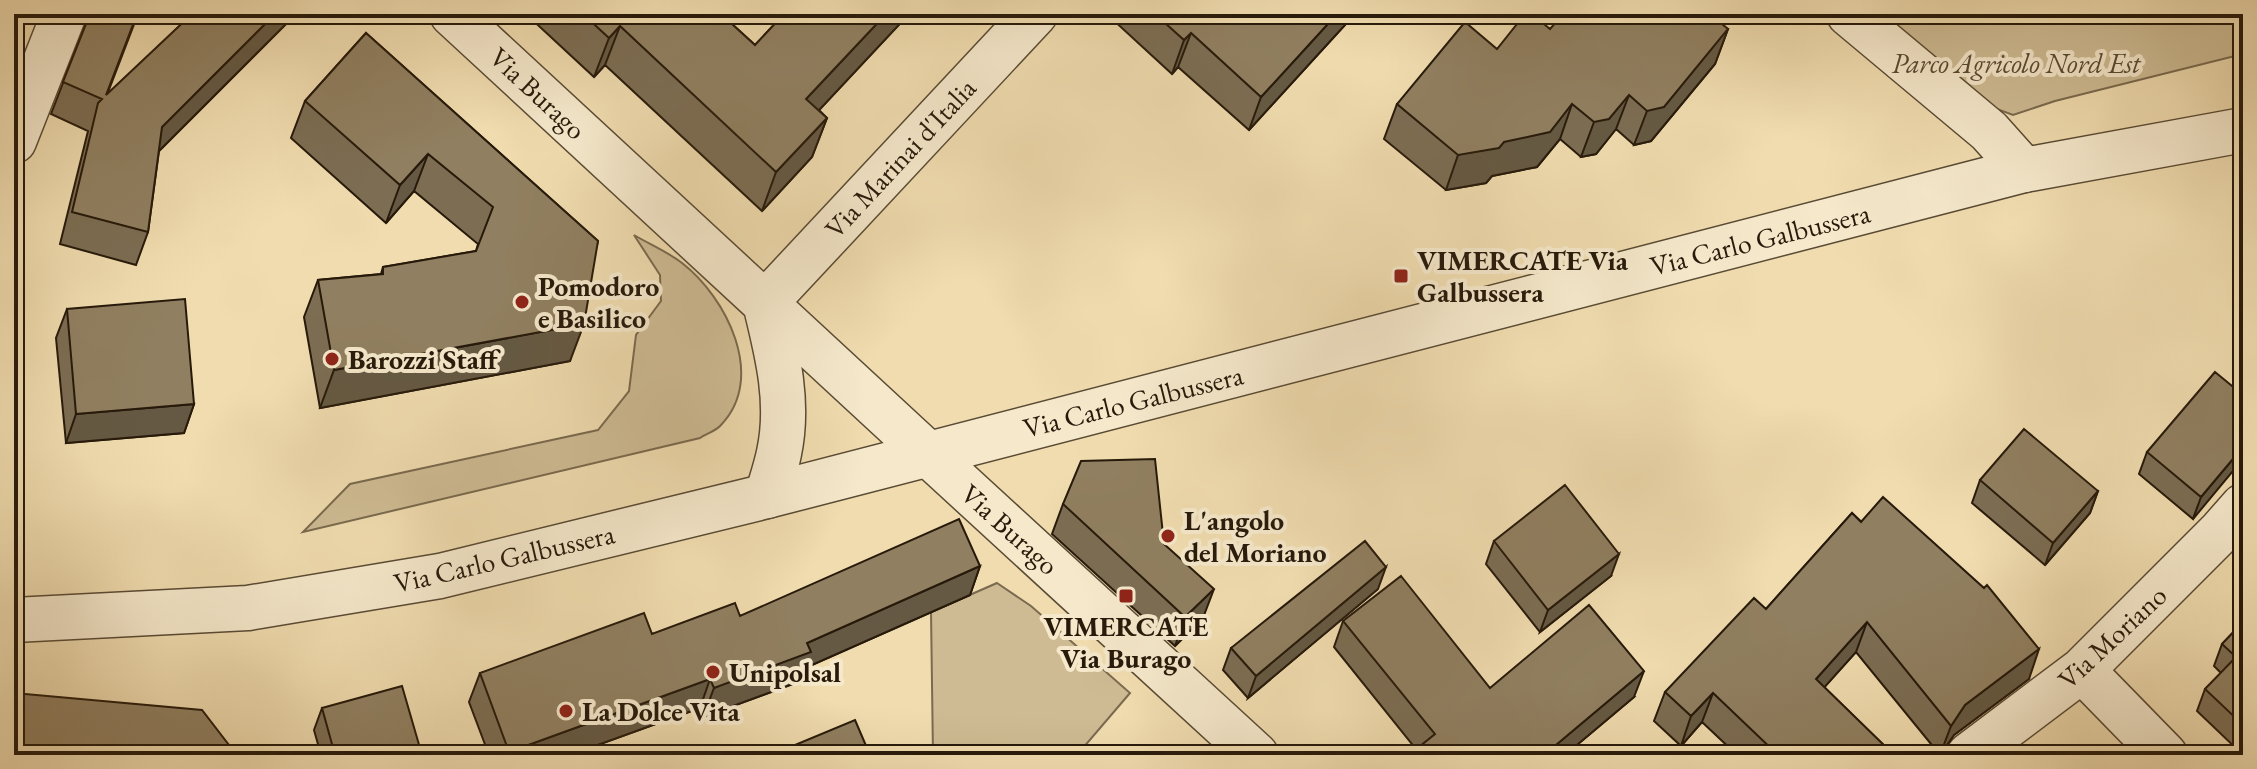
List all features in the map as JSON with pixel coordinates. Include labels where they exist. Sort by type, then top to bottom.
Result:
[{"type":"street","points":[[14,141],[64,14]]},
{"type":"street","name":"Via Burago","points":[[452,14],[1256,755]]},
{"type":"street","name":"Via Marinai d'Italia","points":[[765,303],[1035,14]]},
{"type":"street","points":[[1849,14],[1989,131],[2024,170]]},
{"type":"street","name":"Via Carlo Galbussera","points":[[14,620],[263,606],[440,576],[767,496],[2024,170],[2243,130]]},
{"type":"street","points":[[765,303],[780,367],[783,400],[779,453],[767,496]]},
{"type":"street","name":"Via Moriano","points":[[1969,755],[2082,670],[2243,506]]},
{"type":"street","points":[[2082,670],[2165,755]]},
{"type":"green space","name":"Parco Agricolo Nord Est","points":[[1881,14],[2243,14],[2243,54],[2055,101],[2013,115],[1978,102]]},
{"type":"green space","points":[[634,235],[682,263],[713,296],[726,317],[740,362],[740,384],[734,406],[719,427],[700,438],[303,532],[350,484],[598,430],[629,391],[636,335],[661,301],[660,275]]},
{"type":"green space","points":[[997,583],[1031,606],[1130,693],[1077,755],[933,755],[931,612]]},
{"type":"building","points":[[90,14],[137,14],[106,95],[192,14],[275,14],[162,127],[148,232],[72,212],[98,103],[102,99],[63,82]]},
{"type":"building","points":[[583,14],[721,14],[755,45],[784,14],[886,14],[806,99],[827,118],[776,172],[620,26],[609,38]]},
{"type":"building","points":[[1155,14],[1337,14],[1261,97],[1191,33],[1184,40]]},
{"type":"building","points":[[1525,14],[1532,14],[1550,29],[1563,14],[1710,14],[1728,29],[1664,107],[1647,111],[1629,95],[1609,119],[1594,122],[1572,104],[1550,132],[1504,142],[1499,148],[1458,155],[1397,104],[1465,22],[1497,49]]},
{"type":"building","points":[[366,33],[598,241],[584,324],[334,370],[318,280],[383,274],[383,267],[476,251],[493,207],[428,154],[400,185],[305,101]]},
{"type":"building","points":[[185,299],[194,404],[76,414],[67,309]]},
{"type":"building","points":[[2215,372],[2243,395],[2243,447],[2201,497],[2147,452]]},
{"type":"building","points":[[2024,429],[2098,491],[2053,543],[1980,480]]},
{"type":"building","points":[[1155,459],[1164,544],[1214,589],[1185,617],[1063,504],[1081,461]]},
{"type":"building","points":[[1565,485],[1619,554],[1548,610],[1494,541]]},
{"type":"building","points":[[1883,497],[1984,588],[1987,585],[2039,649],[1965,705],[1951,726],[1867,622],[1816,679],[1894,755],[1778,755],[1713,693],[1691,716],[1665,692],[1754,598],[1766,609],[1852,513],[1861,522]]},
{"type":"building","points":[[959,519],[980,566],[807,643],[811,652],[714,688],[710,679],[509,752],[480,673],[644,613],[652,634],[735,603],[740,616]]},
{"type":"building","points":[[1365,541],[1386,567],[1256,676],[1231,648]]},
{"type":"building","points":[[1401,576],[1490,688],[1589,605],[1644,671],[1544,755],[1409,755],[1435,734],[1343,621]]},
{"type":"building","points":[[2243,622],[2243,725],[2205,689],[2236,657],[2222,644]]},
{"type":"building","points":[[402,686],[422,755],[335,755],[322,708]]},
{"type":"building","points":[[14,693],[202,710],[232,749],[231,755],[14,755]]},
{"type":"building","points":[[855,720],[870,755],[771,755]]},
{"type":"place","name":"VIMERCATE Via Galbussera","points":[[1401,276]]},
{"type":"place","name":"Pomodoro e Basilico","points":[[522,302]]},
{"type":"place","name":"Barozzi Staff","points":[[332,359]]},
{"type":"place","name":"L'angolo del Moriano","points":[[1168,536]]},
{"type":"place","name":"VIMERCATE Via Burago","points":[[1126,596]]},
{"type":"place","name":"Unipolsal","points":[[713,672]]},
{"type":"place","name":"La Dolce Vita","points":[[566,711]]}]
